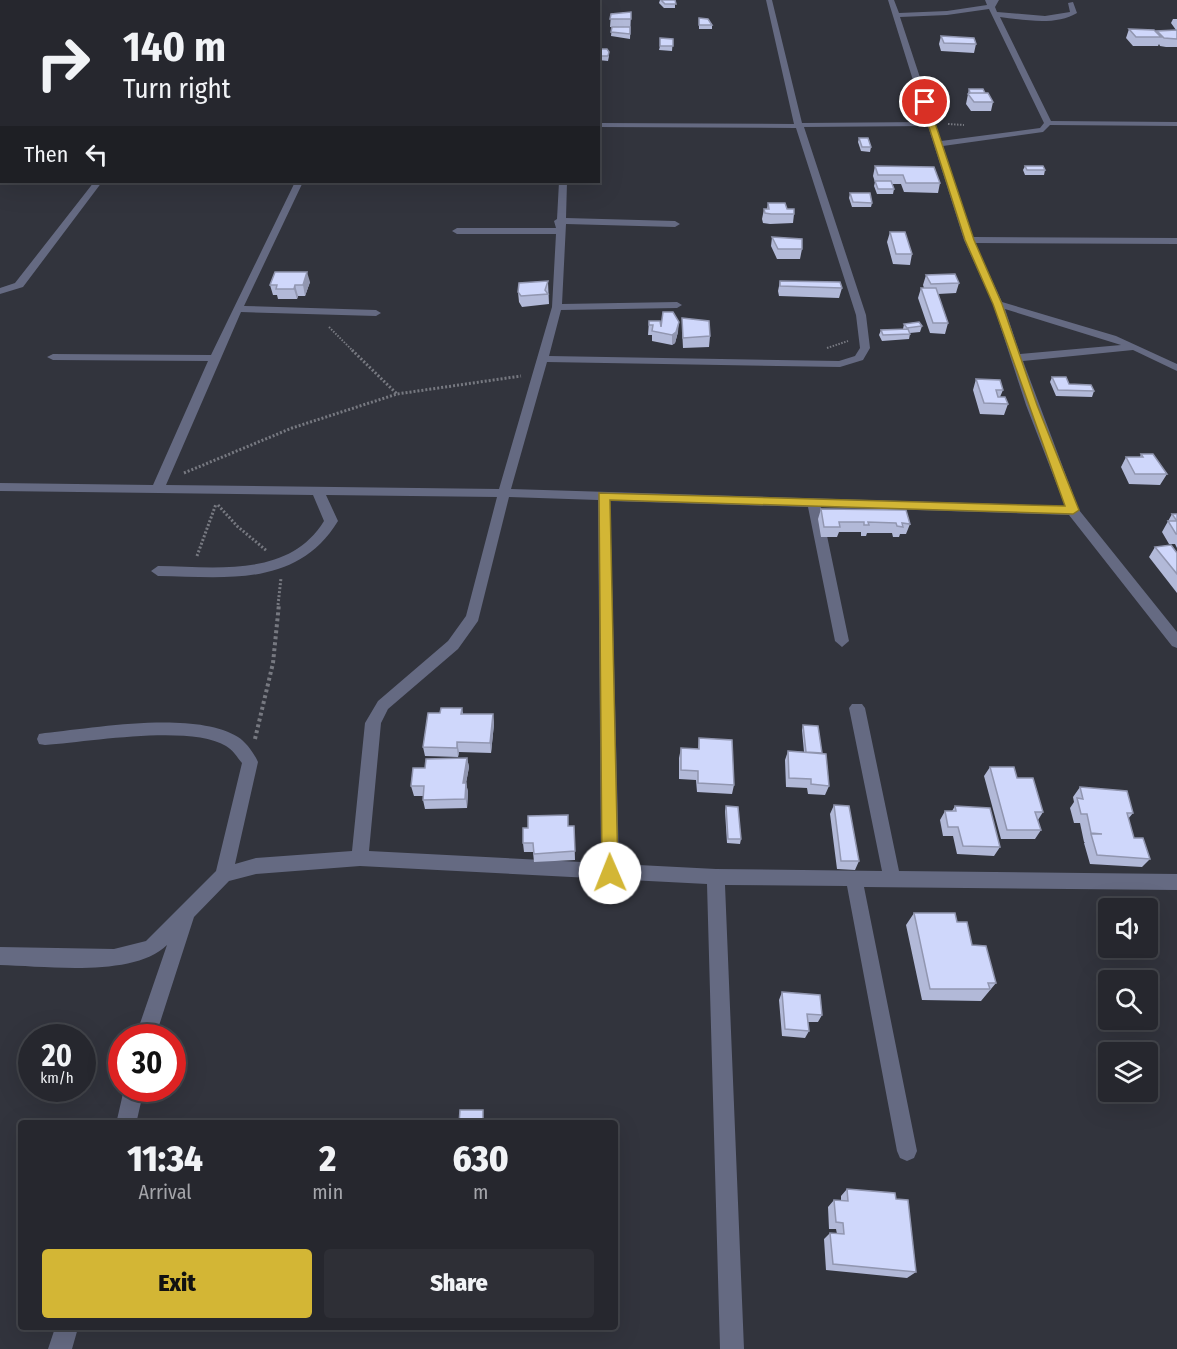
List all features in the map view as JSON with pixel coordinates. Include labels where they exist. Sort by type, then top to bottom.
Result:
[{"type":"street","points":[[544,359],[840,364],[859,358],[865,348],[861,315],[799,126],[769,0]]},
{"type":"street","points":[[891,0],[969,240],[998,304],[1073,510],[1177,642]]},
{"type":"street","points":[[896,15],[947,13],[993,5],[1034,17],[1068,16],[1074,13],[1071,3]]},
{"type":"street","points":[[993,5],[1048,123]]},
{"type":"street","points":[[1048,123],[1177,124]]},
{"type":"street","points":[[938,144],[1027,134],[1043,130],[1048,123]]},
{"type":"street","points":[[600,125],[932,124]]},
{"type":"street","points":[[0,291],[19,285],[97,183]]},
{"type":"street","points":[[159,487],[214,358],[299,183]]},
{"type":"street","points":[[360,858],[373,723],[383,705],[453,645],[473,617],[504,493],[558,307],[562,183]]},
{"type":"street","points":[[457,231],[675,224]]},
{"type":"street","points":[[969,240],[1177,241]]},
{"type":"street","points":[[998,304],[1082,327],[1134,347],[1177,368]]},
{"type":"street","points":[[558,307],[677,305]]},
{"type":"street","points":[[237,309],[376,313]]},
{"type":"street","points":[[1016,358],[1134,347]]},
{"type":"street","points":[[53,357],[214,358]]},
{"type":"street","points":[[0,487],[159,487],[206,491],[504,493],[1073,510]]},
{"type":"street","points":[[158,571],[243,571],[283,564],[318,541],[331,520],[318,492]]},
{"type":"street","points":[[604,496],[610,873]]},
{"type":"street","points":[[813,502],[842,641]]},
{"type":"street","points":[[857,708],[892,878]]},
{"type":"street","points":[[45,738],[170,730],[212,734],[232,741],[250,762],[224,875]]},
{"type":"street","points":[[0,956],[114,958],[151,948],[224,875],[256,866],[360,858],[716,877],[1177,882]]},
{"type":"street","points":[[716,877],[732,1349]]},
{"type":"street","points":[[854,878],[907,1151]]},
{"type":"street","points":[[151,1024],[188,909]]},
{"type":"street","points":[[127,1120],[131,1102]]},
{"type":"street","points":[[60,1349],[66,1330]]},
{"type":"path","points":[[314,311],[397,394]]},
{"type":"path","points":[[159,487],[292,428],[397,394],[540,373]]},
{"type":"path","points":[[206,491],[237,526],[283,564],[273,663],[250,762]]},
{"type":"path","points":[[192,571],[216,503]]},
{"type":"building","points":[[661,0],[675,0],[676,4],[665,4]]},
{"type":"building","points":[[631,12],[631,19],[610,19],[611,14]]},
{"type":"building","points":[[699,18],[708,19],[712,25],[699,25]]},
{"type":"building","points":[[612,27],[630,27],[630,34],[611,32]]},
{"type":"building","points":[[1129,29],[1154,30],[1161,37],[1136,37]]},
{"type":"building","points":[[1177,30],[1177,39],[1164,38],[1157,31]]},
{"type":"building","points":[[941,36],[974,38],[976,44],[944,43]]},
{"type":"building","points":[[660,38],[673,39],[673,46],[660,46]]},
{"type":"building","points":[[600,49],[607,49],[608,56],[600,56]]},
{"type":"building","points":[[969,89],[983,89],[985,93],[970,93]]},
{"type":"building","points":[[988,93],[993,102],[974,102],[968,94]]},
{"type":"building","points":[[859,138],[868,138],[871,147],[862,147]]},
{"type":"building","points":[[875,166],[934,167],[940,183],[906,183],[903,175],[878,175]]},
{"type":"building","points":[[1025,166],[1043,166],[1045,170],[1027,170]]},
{"type":"building","points":[[875,181],[891,181],[894,189],[878,189]]},
{"type":"building","points":[[850,193],[870,193],[872,203],[853,202]]},
{"type":"building","points":[[768,203],[785,203],[787,209],[794,209],[794,214],[765,213],[764,209],[769,209]]},
{"type":"building","points":[[890,232],[905,232],[912,254],[896,254]]},
{"type":"building","points":[[772,237],[802,239],[802,249],[778,249]]},
{"type":"building","points":[[275,272],[307,272],[303,285],[295,285],[294,289],[276,289],[277,285],[270,285]]},
{"type":"building","points":[[955,274],[959,283],[931,284],[926,275]]},
{"type":"building","points":[[548,281],[545,290],[548,294],[521,296],[518,292],[519,283]]},
{"type":"building","points":[[780,281],[840,282],[842,288],[780,286]]},
{"type":"building","points":[[921,288],[936,288],[948,323],[933,323]]},
{"type":"building","points":[[663,312],[673,312],[679,322],[676,332],[672,335],[652,331],[653,325],[649,325],[649,321],[660,321],[661,327]]},
{"type":"building","points":[[682,318],[709,321],[710,336],[683,338]]},
{"type":"building","points":[[919,322],[922,326],[907,328],[904,324]]},
{"type":"building","points":[[908,329],[910,334],[883,335],[881,330]]},
{"type":"building","points":[[1052,377],[1066,377],[1069,384],[1091,385],[1094,391],[1058,390]]},
{"type":"building","points":[[976,379],[1000,380],[1003,390],[996,390],[998,397],[1005,397],[1008,404],[984,403]]},
{"type":"building","points":[[1141,454],[1153,454],[1167,474],[1135,474],[1126,457],[1143,457]]},
{"type":"building","points":[[821,509],[906,510],[910,524],[902,523],[903,527],[897,526],[896,523],[868,522],[869,525],[864,525],[864,522],[839,522],[840,527],[824,527]]},
{"type":"building","points":[[1168,521],[1177,521],[1177,534],[1176,534]]},
{"type":"building","points":[[1171,545],[1177,553],[1177,574],[1155,547]]},
{"type":"building","points":[[441,708],[462,708],[461,714],[493,714],[490,743],[457,742],[457,748],[423,747],[428,713],[440,713]]},
{"type":"building","points":[[803,725],[818,726],[822,753],[806,752]]},
{"type":"building","points":[[699,738],[732,740],[734,785],[698,783],[698,771],[681,770],[681,748],[699,749]]},
{"type":"building","points":[[788,751],[826,754],[829,786],[811,784],[811,779],[789,778]]},
{"type":"building","points":[[467,758],[463,783],[466,783],[465,799],[423,800],[424,786],[411,786],[413,768],[425,768],[426,759]]},
{"type":"building","points":[[990,767],[1014,767],[1017,778],[1033,778],[1043,812],[1035,812],[1041,830],[1007,830]]},
{"type":"building","points":[[1080,787],[1127,791],[1133,813],[1127,813],[1134,838],[1143,838],[1150,859],[1097,855],[1091,834],[1102,834],[1091,833],[1087,814],[1081,814],[1077,798],[1083,799]]},
{"type":"building","points":[[834,805],[849,806],[859,861],[841,861]]},
{"type":"building","points":[[726,806],[738,807],[741,839],[728,839]]},
{"type":"building","points":[[955,806],[990,808],[1000,847],[963,846],[958,827],[948,827],[945,811],[956,811]]},
{"type":"building","points":[[568,815],[568,826],[574,826],[575,851],[534,854],[533,843],[523,843],[523,828],[528,828],[528,816]]},
{"type":"building","points":[[914,913],[955,913],[957,922],[967,922],[972,945],[986,946],[996,983],[988,983],[990,989],[930,989]]},
{"type":"building","points":[[782,992],[820,995],[822,1015],[807,1014],[809,1031],[785,1029]]},
{"type":"building","points":[[460,1110],[483,1110],[483,1120],[459,1120]]},
{"type":"building","points":[[847,1189],[895,1193],[896,1199],[908,1200],[916,1272],[833,1264],[830,1233],[844,1234],[843,1223],[836,1222],[834,1200],[848,1201]]},
{"type":"route","points":[[610,873],[604,496],[1073,510],[1032,405],[998,304],[969,240],[925,102]]}]
